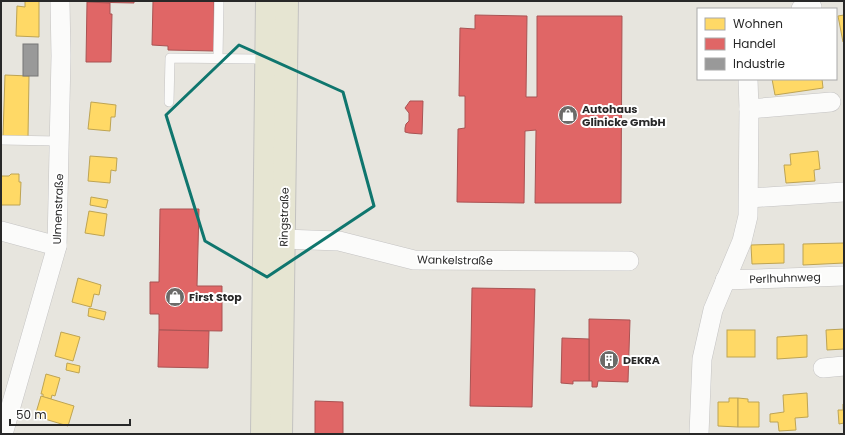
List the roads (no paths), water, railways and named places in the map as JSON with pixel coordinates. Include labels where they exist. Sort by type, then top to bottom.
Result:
[{"type":"main road","name":"Ringstraße","points":[[262,434],[267,1]]},
{"type":"main road","name":"Ringstraße","points":[[281,434],[287,1]]},
{"type":"street","name":"Ulmenstraße","points":[[2,432],[57,246],[60,1]]},
{"type":"street","points":[[699,434],[702,360],[713,310],[742,241],[748,216],[748,80]]},
{"type":"street","points":[[749,109],[831,102]]},
{"type":"street","points":[[749,198],[844,192]]},
{"type":"street","points":[[1,231],[57,246]]},
{"type":"street","name":"Wankelstraße","points":[[283,239],[339,241],[414,260],[629,261]]},
{"type":"street","name":"Perlhuhnweg","points":[[725,280],[844,276]]},
{"type":"street","points":[[823,368],[844,366]]},
{"type":"lane","points":[[218,58],[219,1]]},
{"type":"lane","points":[[169,102],[170,58],[266,59]]},
{"type":"lane","points":[[1,140],[59,141]]},
{"type":"place","name":"Autohaus Glinicke GmbH","points":[[568,115]]},
{"type":"place","name":"First Stop","points":[[175,297]]},
{"type":"place","name":"DEKRA","points":[[609,360]]}]
